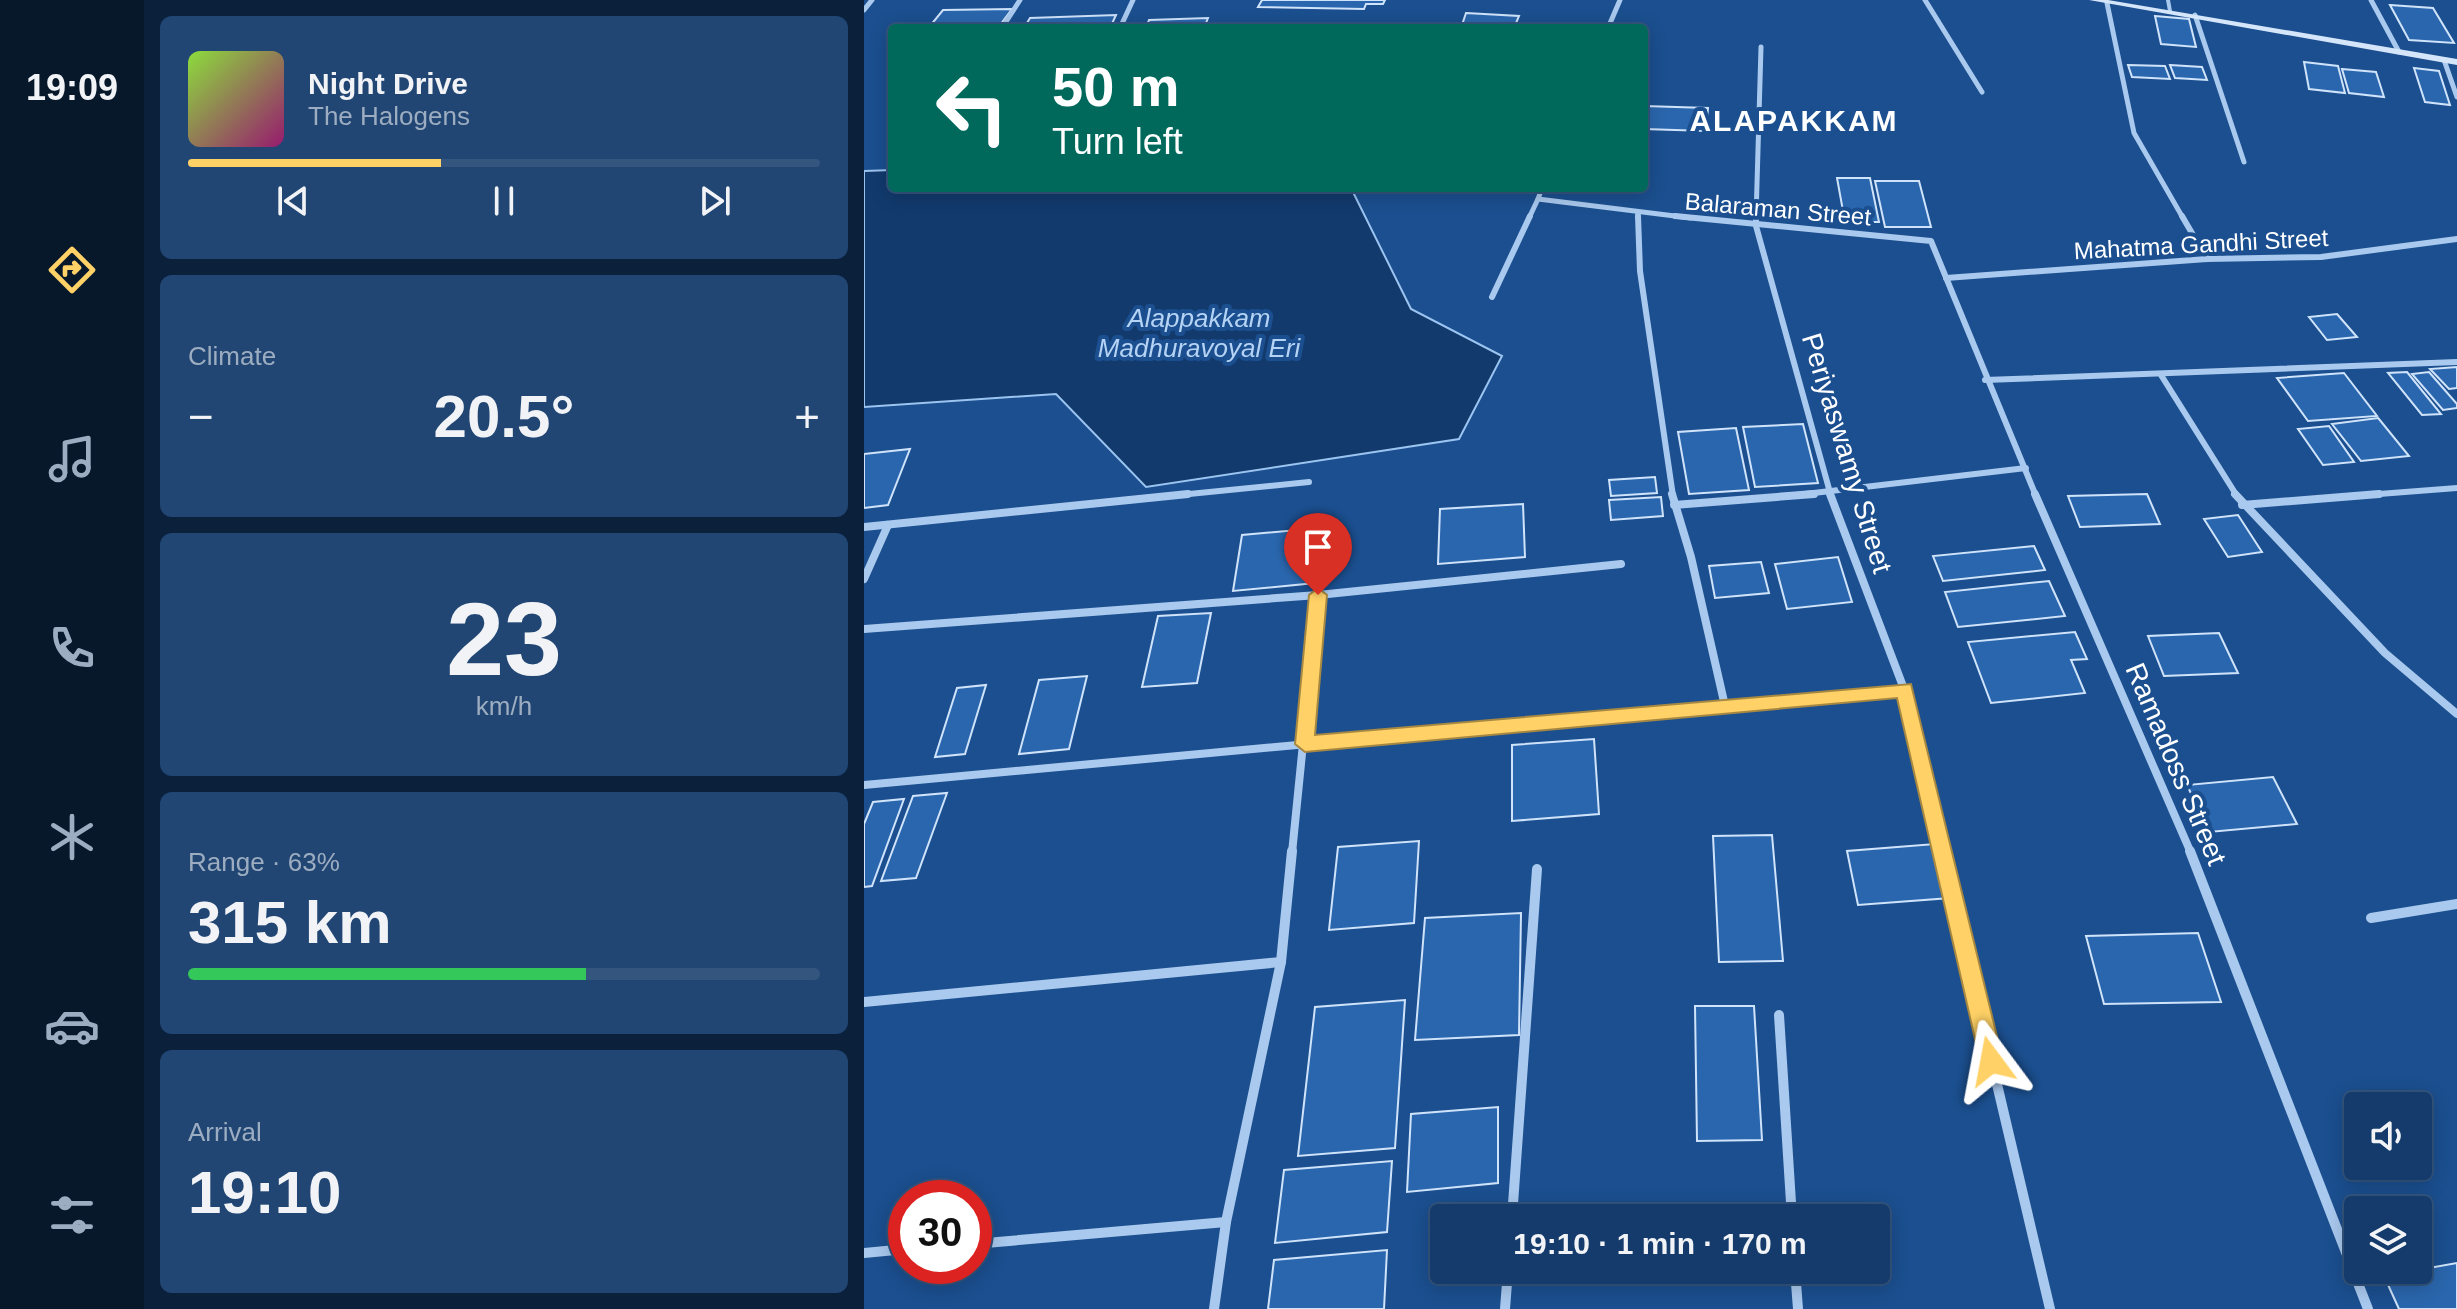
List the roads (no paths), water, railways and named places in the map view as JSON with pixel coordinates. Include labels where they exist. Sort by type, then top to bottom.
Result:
[{"type":"main road","points":[[2093,0],[2457,62]]},
{"type":"street","points":[[864,10],[872,0]]},
{"type":"street","points":[[1005,24],[1020,0]]},
{"type":"street","points":[[1122,24],[1133,0]]},
{"type":"street","points":[[1610,24],[1620,0]]},
{"type":"street","points":[[1925,0],[1982,92]]},
{"type":"street","points":[[2371,0],[2399,52]]},
{"type":"street","points":[[2111,2],[2134,133],[2207,259]]},
{"type":"street","points":[[2195,15],[2244,162]]},
{"type":"street","name":"Periyaswamy Street","points":[[1761,47],[1756,226],[1830,493],[1904,689],[2050,1309]]},
{"type":"street","points":[[2444,60],[2457,97]]},
{"type":"street","points":[[1492,297],[1541,192]]},
{"type":"street","name":"Balaraman Street","points":[[1538,199],[1756,226],[1931,241]]},
{"type":"street","points":[[1638,213],[1640,271],[1674,505],[1691,557],[1725,706]]},
{"type":"street","name":"Mahatma Gandhi Street","points":[[1946,278],[2207,259],[2321,257],[2457,239]]},
{"type":"street","name":"Ramadoss Street","points":[[1931,241],[1985,380],[2026,468],[2208,893],[2368,1309]]},
{"type":"street","points":[[1985,380],[2457,362]]},
{"type":"street","points":[[2161,375],[2242,505],[2385,653],[2457,714]]},
{"type":"street","points":[[1674,505],[1830,493],[2026,468]]},
{"type":"street","points":[[864,527],[1309,482]]},
{"type":"street","points":[[2242,505],[2457,488]]},
{"type":"street","points":[[864,579],[888,525]]},
{"type":"street","points":[[864,629],[1318,595],[1621,564]]},
{"type":"street","points":[[1214,1309],[1226,1222],[1281,962],[1318,595]]},
{"type":"street","points":[[864,785],[1904,689]]},
{"type":"street","points":[[1513,1204],[1537,869]]},
{"type":"street","points":[[2371,918],[2457,904]]},
{"type":"street","points":[[864,1002],[1281,962]]},
{"type":"street","points":[[1779,1015],[1791,1204]]},
{"type":"street","points":[[992,1242],[1226,1222]]},
{"type":"street","points":[[864,1253],[888,1251]]},
{"type":"street","points":[[1505,1309],[1507,1284]]},
{"type":"street","points":[[1796,1284],[1798,1309]]},
{"type":"lane","points":[[2168,0],[2170,11]]},
{"type":"water","name":"Alappakkam Madhuravoyal Eri","points":[[888,170],[888,192],[1353,192],[1411,309],[1502,356],[1459,439],[1146,487],[1056,394],[864,407],[864,171]]},
{"type":"district","name":"ALAPAKKAM","points":[[1794,120]]}]
